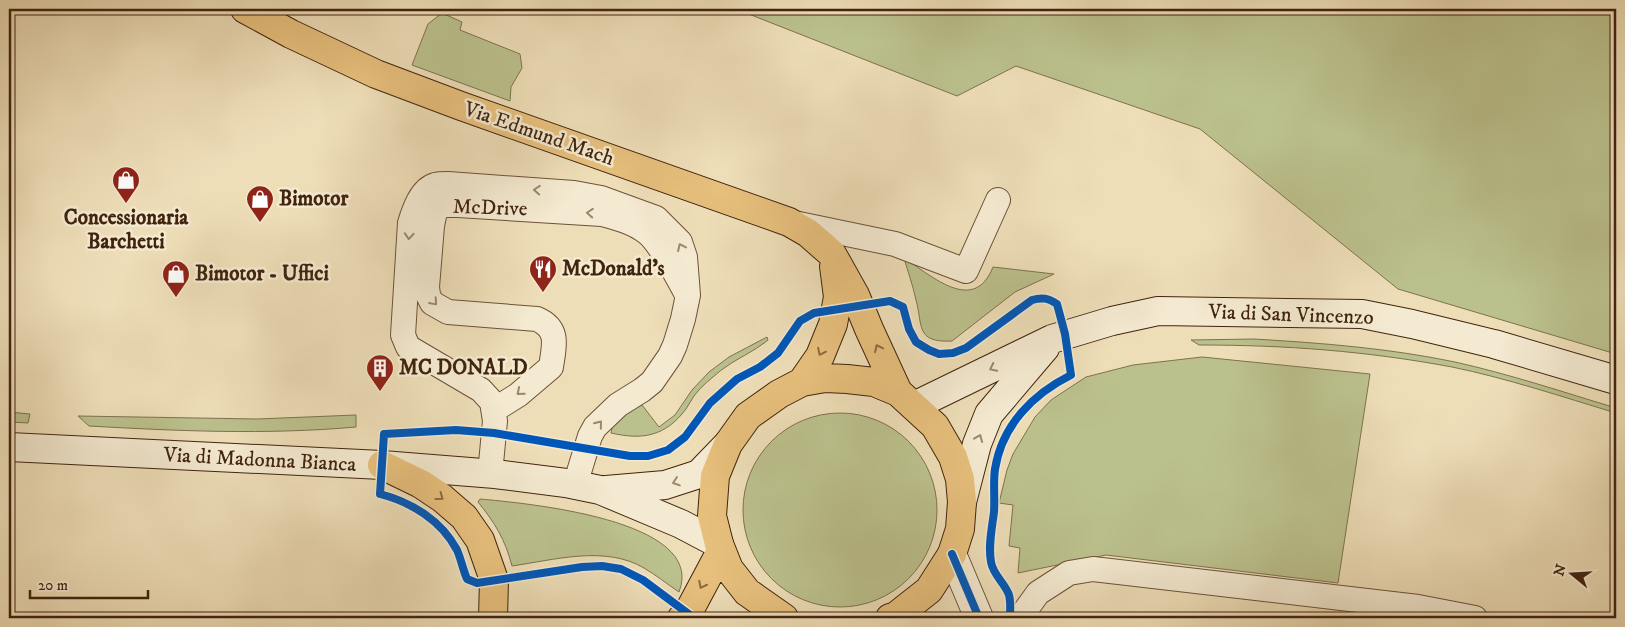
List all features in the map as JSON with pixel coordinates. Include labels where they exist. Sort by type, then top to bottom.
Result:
[{"type":"main road","name":"Via Edmund Mach","points":[[245,9],[291,34],[376,74],[470,110],[790,222],[808,233],[832,254],[855,295],[869,329],[906,399]]},
{"type":"main road","points":[[802,382],[820,356],[833,324],[838,297],[832,254]]},
{"type":"main road","name":"Via di San Vincenzo","points":[[906,399],[1052,339],[1112,321],[1158,311],[1362,314],[1494,344],[1616,380]]},
{"type":"main road","points":[[962,502],[977,444],[989,414],[1052,339]]},
{"type":"main road","points":[[784,618],[747,592],[729,569],[720,548],[712,516],[715,476],[728,444],[748,416],[779,394],[802,382],[825,378],[874,382],[906,399],[935,426],[954,457],[960,479],[962,502],[960,529],[952,554],[929,590],[896,618]]},
{"type":"main road","name":"Via di Madonna Bianca","points":[[9,447],[382,465],[490,474],[587,488],[665,485],[700,474],[728,444]]},
{"type":"main road","points":[[382,465],[421,484],[442,498],[464,517],[480,540],[494,580],[493,618]]},
{"type":"main road","name":"Via di Madonna Bianca","points":[[587,488],[681,524],[720,548]]},
{"type":"main road","points":[[682,618],[688,613],[720,548]]},
{"type":"main road","points":[[952,554],[979,618]]},
{"type":"lane","points":[[490,474],[494,433],[492,402],[481,390],[408,347],[403,335],[410,223],[416,206],[423,195],[434,185],[448,184],[574,193],[601,198],[656,218],[680,242],[686,257],[688,295],[679,335],[670,356],[652,382],[618,405],[595,428],[590,436],[587,488]]},
{"type":"lane","points":[[790,222],[894,244],[966,271],[998,200]]},
{"type":"lane","name":"McDrive","points":[[494,410],[518,395],[551,367],[554,342],[552,332],[547,324],[537,319],[448,312],[432,303],[427,287],[435,211],[444,206],[468,206],[602,214],[627,222],[648,233],[655,241],[688,295]]},
{"type":"lane","points":[[1020,618],[1038,593],[1069,573],[1093,569],[1418,607],[1475,618]]},
{"type":"green space","points":[[736,9],[1616,9],[1616,354],[1398,289],[1200,129],[1016,66],[957,96]]},
{"type":"green space","points":[[442,13],[462,22],[460,30],[520,54],[522,68],[511,87],[510,101],[412,65],[428,24]]},
{"type":"green space","points":[[904,258],[939,281],[964,290],[975,288],[985,281],[993,267],[1054,274],[1015,292],[952,341],[940,341],[932,339],[923,331]]},
{"type":"green space","points":[[767,337],[768,340],[763,344],[726,367],[706,383],[670,426],[661,431],[643,436],[611,433],[612,427],[618,418],[631,409],[642,405],[659,427],[675,415],[692,390],[709,372],[729,357]]},
{"type":"green space","points":[[1254,339],[1329,344],[1455,362],[1616,408],[1616,413],[1493,377],[1420,361],[1326,350],[1263,346],[1199,345],[1191,340]]},
{"type":"green space","points":[[1202,357],[1370,374],[1338,583],[1106,555],[1018,573],[1020,548],[1009,546],[1013,505],[999,503],[1013,454],[1035,417],[1051,400],[1086,377],[1133,365]]},
{"type":"green space","points":[[9,412],[30,414],[28,423],[9,422]]},
{"type":"green space","points":[[840,413],[859,415],[877,420],[894,429],[909,441],[921,456],[930,473],[935,491],[937,510],[935,529],[930,547],[921,564],[909,579],[894,591],[877,600],[859,605],[840,607],[821,605],[803,600],[786,591],[771,579],[759,564],[750,547],[745,529],[743,510],[745,491],[750,473],[759,456],[771,441],[786,429],[803,420],[821,415]]},
{"type":"green space","points":[[356,415],[356,427],[255,432],[89,426],[78,416],[257,419]]},
{"type":"green space","points":[[480,499],[570,511],[606,520],[640,532],[666,547],[681,567],[679,592],[644,568],[629,561],[613,557],[579,556],[512,566],[499,532],[478,502]]},
{"type":"cycle path","points":[[694,618],[643,580],[621,569],[602,566],[582,567],[477,583],[467,579],[457,550],[434,521],[414,507],[380,494],[384,434],[456,430],[494,433],[630,456],[648,456],[668,450],[685,437],[710,403],[737,379],[760,367],[778,353],[800,321],[814,313],[890,301],[903,307],[909,329],[916,342],[939,354],[953,353],[966,348],[1032,300],[1048,299],[1057,304],[1065,334],[1071,375],[1032,401],[1021,413],[1004,438],[995,469],[990,556],[992,567],[1009,595],[1010,618]]},
{"type":"cycle path","points":[[952,554],[979,618]]},
{"type":"place","name":"Concessionaria Barchetti","points":[[126,204]]},
{"type":"place","name":"Bimotor","points":[[260,223]]},
{"type":"place","name":"McDonald's","points":[[543,293]]},
{"type":"place","name":"Bimotor - Uffici","points":[[176,298]]},
{"type":"place","name":"MC DONALD","points":[[380,392]]}]
